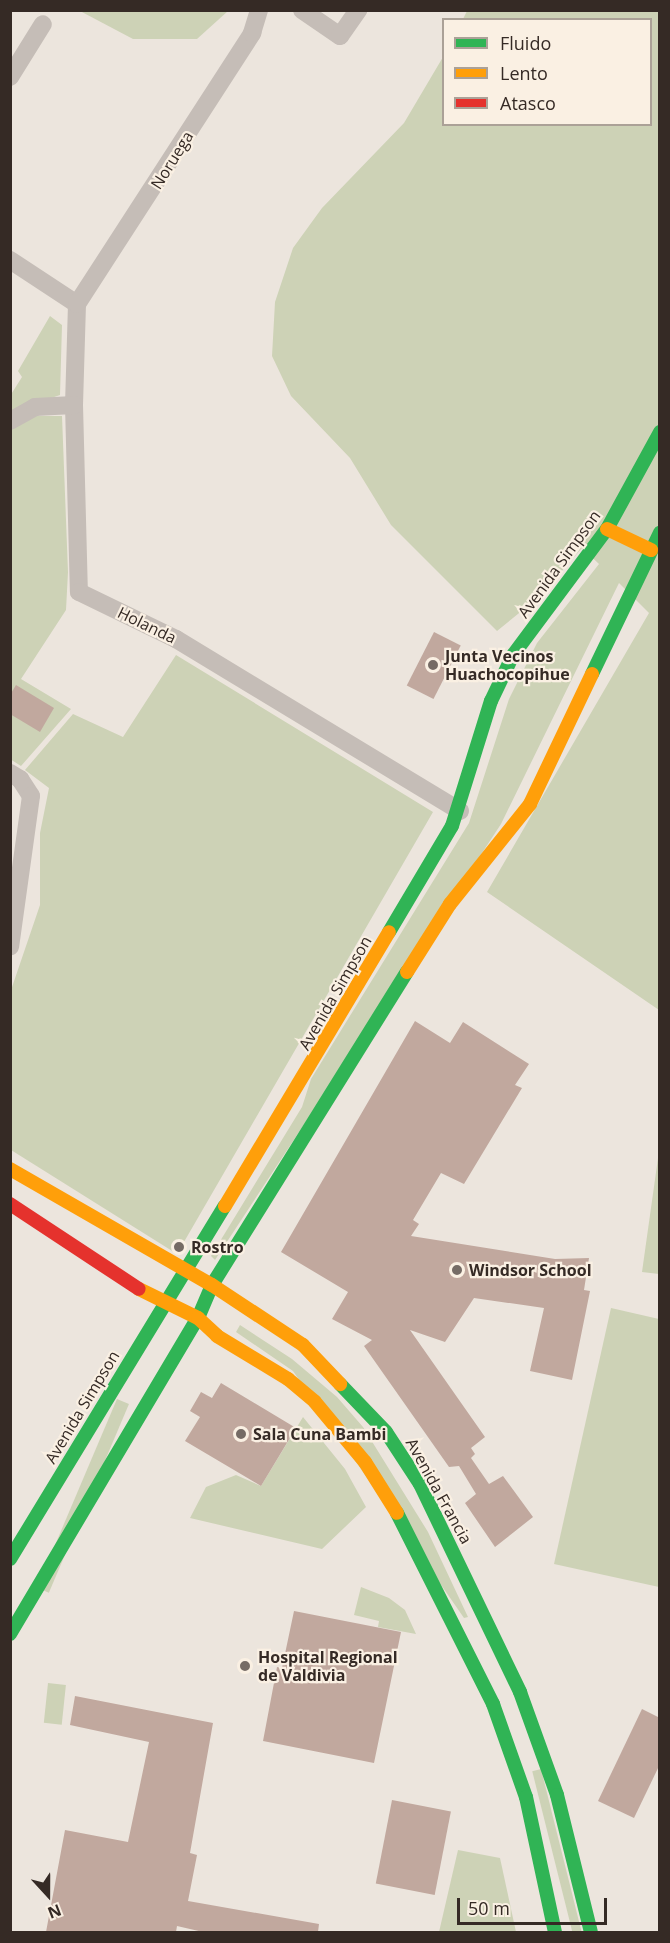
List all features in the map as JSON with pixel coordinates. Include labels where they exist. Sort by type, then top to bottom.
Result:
[{"type":"main road","name":"Avenida Simpson","points":[[10,1559],[186,1270],[460,811],[490,700],[513,655],[607,529],[660,432]]},
{"type":"main road","points":[[607,529],[651,550]]},
{"type":"main road","points":[[10,1634],[198,1318],[212,1285],[450,904],[530,804],[660,533]]},
{"type":"main road","name":"Avenida Francia","points":[[10,1169],[212,1285],[303,1345],[386,1432],[420,1484],[520,1692],[557,1795],[591,1932]]},
{"type":"main road","points":[[10,1204],[137,1288],[198,1318],[217,1336],[297,1386],[332,1420],[365,1462],[386,1491],[493,1704],[526,1797],[555,1932]]},
{"type":"main road","points":[[493,1704],[520,1692]]},
{"type":"street","name":"Noruega","points":[[76,304],[94,283],[252,33],[259,10]]},
{"type":"street","points":[[302,10],[340,36],[358,10]]},
{"type":"street","points":[[10,76],[43,24]]},
{"type":"street","points":[[10,260],[76,304]]},
{"type":"street","name":"Holanda","points":[[76,304],[74,405],[79,592],[176,639],[460,811]]},
{"type":"street","points":[[10,421],[35,407],[74,405]]},
{"type":"street","points":[[10,773],[20,779],[31,796],[10,947]]},
{"type":"green space","points":[[80,11],[228,11],[197,39],[133,39]]},
{"type":"green space","points":[[467,11],[659,11],[659,1010],[487,892],[649,613],[619,583],[501,824],[215,1260],[211,1256],[302,1107],[311,1079],[469,823],[509,699],[537,643],[599,564],[582,548],[539,597],[497,631],[391,525],[350,458],[291,396],[272,356],[275,302],[293,248],[322,208],[404,123],[442,59],[442,126],[652,126],[652,18],[464,18]]},
{"type":"green space","points":[[50,316],[62,325],[60,395],[11,412],[10,396],[22,377],[18,371]]},
{"type":"green space","points":[[26,416],[62,416],[68,572],[66,610],[21,679],[71,709],[21,766],[10,759],[10,429]]},
{"type":"green space","points":[[176,655],[433,812],[177,1254],[11,1150],[10,993],[40,905],[40,833],[49,788],[25,770],[73,714],[123,737]]},
{"type":"green space","points":[[660,1151],[659,1274],[642,1272]]},
{"type":"green space","points":[[611,1308],[659,1319],[659,1587],[554,1564]]},
{"type":"green space","points":[[240,1325],[292,1359],[337,1397],[363,1427],[428,1532],[468,1617],[464,1618],[293,1371],[236,1332]]},
{"type":"green space","points":[[117,1399],[129,1404],[49,1593],[37,1588]]},
{"type":"green space","points":[[303,1417],[345,1469],[366,1507],[322,1549],[190,1518],[206,1487],[236,1475],[261,1486]]},
{"type":"green space","points":[[361,1587],[389,1598],[405,1610],[416,1634],[378,1627],[379,1621],[354,1615]]},
{"type":"green space","points":[[48,1683],[66,1685],[62,1725],[44,1723]]},
{"type":"green space","points":[[541,1769],[582,1932],[572,1932],[532,1771]]},
{"type":"green space","points":[[458,1850],[500,1858],[516,1932],[439,1932]]},
{"type":"building","name":"Junta Vecinos Huachocopihue","points":[[434,632],[461,646],[433,699],[407,685]]},
{"type":"building","points":[[16,685],[54,708],[40,732],[10,714],[10,695]]},
{"type":"building","points":[[415,1021],[450,1043],[463,1022],[529,1064],[515,1085],[522,1088],[464,1184],[441,1173],[413,1220],[419,1224],[411,1236],[555,1259],[589,1258],[584,1290],[590,1291],[572,1380],[530,1371],[544,1308],[474,1298],[445,1342],[410,1330],[485,1437],[471,1448],[475,1454],[471,1458],[489,1484],[503,1476],[533,1517],[495,1547],[465,1503],[476,1494],[459,1466],[449,1467],[364,1346],[372,1340],[332,1319],[348,1292],[281,1252]]},
{"type":"building","name":"Sala Cuna Bambi","points":[[221,1383],[296,1428],[261,1486],[185,1441],[200,1417],[190,1411],[201,1392],[212,1398]]},
{"type":"building","points":[[294,1611],[401,1632],[374,1763],[263,1741],[277,1667],[282,1668]]},
{"type":"building","points":[[75,1696],[213,1723],[190,1853],[197,1855],[188,1901],[319,1924],[318,1932],[203,1932],[177,1926],[176,1932],[46,1932],[65,1830],[128,1842],[149,1742],[70,1725]]},
{"type":"building","points":[[642,1709],[660,1718],[660,1764],[634,1818],[598,1801]]},
{"type":"building","points":[[392,1800],[451,1811],[435,1895],[376,1883]]},
{"type":"traffic: fast","points":[[389,932],[452,826],[491,701],[513,655],[607,529],[660,432]]},
{"type":"traffic: fast","points":[[592,674],[660,533]]},
{"type":"traffic: fast","points":[[10,1634],[198,1318],[212,1285],[407,972]]},
{"type":"traffic: fast","points":[[10,1559],[225,1206]]},
{"type":"traffic: fast","points":[[340,1384],[386,1432],[420,1484],[520,1692],[557,1795],[591,1932]]},
{"type":"traffic: fast","points":[[397,1513],[493,1704],[526,1797],[555,1932]]},
{"type":"traffic: slow","points":[[607,529],[651,550]]},
{"type":"traffic: slow","points":[[407,972],[450,904],[530,804],[592,674]]},
{"type":"traffic: slow","points":[[225,1206],[389,932]]},
{"type":"traffic: slow","points":[[10,1169],[212,1285],[303,1345],[340,1384]]},
{"type":"traffic: slow","points":[[139,1289],[198,1318],[217,1336],[288,1379],[315,1402],[365,1462],[397,1513]]},
{"type":"traffic: jam","points":[[10,1204],[139,1289]]},
{"type":"place","name":"Junta Vecinos Huachocopihue","points":[[433,665]]},
{"type":"place","name":"Rostro","points":[[179,1247]]},
{"type":"place","name":"Windsor School","points":[[457,1270]]},
{"type":"place","name":"Sala Cuna Bambi","points":[[241,1434]]},
{"type":"place","name":"Hospital Regional de Valdivia","points":[[245,1666]]}]
